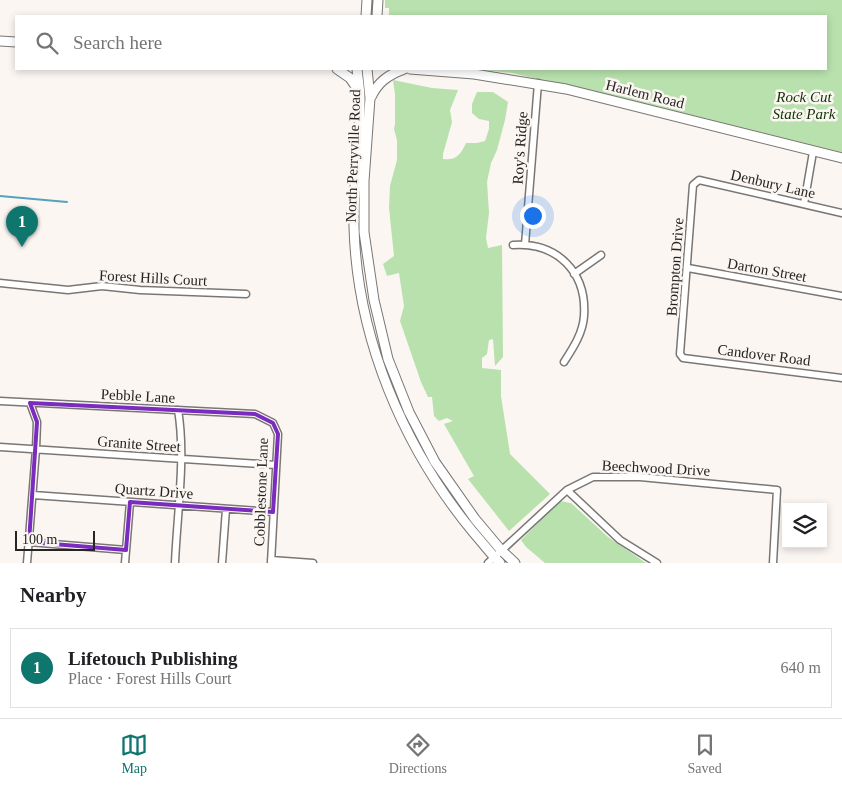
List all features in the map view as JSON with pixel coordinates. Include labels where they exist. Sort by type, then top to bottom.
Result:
[{"type":"main road","points":[[366,15],[367,0]]},
{"type":"main road","points":[[377,15],[378,0]]},
{"type":"main road","points":[[0,41],[15,42]]},
{"type":"main road","points":[[338,70],[356,85],[360,98]]},
{"type":"main road","name":"North Perryville Road","points":[[358,70],[360,98],[354,180],[354,229],[361,290],[376,352],[393,401],[409,436],[442,491],[496,558],[515,563]]},
{"type":"main road","name":"North Perryville Road","points":[[367,70],[370,98],[364,181],[364,232],[374,300],[388,359],[409,412],[435,462],[475,519],[496,558]]},
{"type":"main road","points":[[370,98],[383,79],[402,70]]},
{"type":"main road","name":"Harlem Road","points":[[423,70],[474,74],[538,83],[638,106],[842,158]]},
{"type":"street","name":"Roy's Ridge","points":[[526,245],[538,83]]},
{"type":"street","points":[[804,204],[813,152]]},
{"type":"street","name":"Denbury Lane","points":[[698,180],[842,213]]},
{"type":"street","name":"Brompton Drive","points":[[683,358],[680,354],[694,185],[698,180]]},
{"type":"street","points":[[513,245],[526,245],[558,254],[568,263],[580,284],[584,317],[577,340],[564,362]]},
{"type":"street","points":[[574,274],[601,255]]},
{"type":"street","name":"Darton Street","points":[[688,268],[842,296]]},
{"type":"street","name":"Forest Hills Court","points":[[0,283],[68,290],[102,286],[140,290],[246,294]]},
{"type":"street","name":"Candover Road","points":[[683,358],[842,378]]},
{"type":"street","name":"Pebble Lane","points":[[0,401],[255,414],[273,423]]},
{"type":"street","points":[[27,563],[36,449],[36,422],[30,403]]},
{"type":"street","points":[[175,563],[181,459],[181,428],[178,410]]},
{"type":"street","name":"Cobblestone Lane","points":[[271,562],[278,434],[273,423]]},
{"type":"street","name":"Granite Street","points":[[0,447],[276,465]]},
{"type":"street","name":"Beechwood Drive","points":[[496,558],[567,490],[593,477],[640,477],[777,490],[773,563]]},
{"type":"street","points":[[567,490],[620,540],[657,563]]},
{"type":"street","name":"Quartz Drive","points":[[33,495],[273,512]]},
{"type":"street","points":[[125,563],[130,502]]},
{"type":"street","points":[[222,563],[226,509]]},
{"type":"street","points":[[29,542],[126,550]]},
{"type":"street","points":[[271,562],[313,563]]},
{"type":"highlighted area","points":[[30,403],[255,414],[273,423],[278,434],[273,512],[130,502],[126,550],[29,542],[37,422]]},
{"type":"green space","name":"Rock Cut State Park","points":[[385,0],[842,0],[842,153],[512,73],[483,70],[827,70],[827,15],[389,15],[389,8],[385,8]]},
{"type":"green space","points":[[393,80],[432,88],[458,90],[450,110],[452,122],[443,159],[451,159],[458,156],[466,143],[485,141],[489,129],[489,121],[479,119],[472,113],[472,104],[477,92],[493,92],[508,102],[505,120],[487,182],[489,213],[486,238],[488,248],[502,245],[503,357],[495,366],[493,339],[489,340],[487,354],[482,358],[482,368],[501,370],[501,396],[510,454],[550,494],[509,531],[468,479],[474,476],[444,424],[453,421],[447,418],[439,421],[434,416],[432,397],[428,397],[421,382],[400,321],[404,306],[399,273],[387,276],[383,264],[394,256],[389,208],[390,186],[397,160]]},
{"type":"green space","points":[[560,501],[571,503],[608,537],[646,563],[545,563],[526,547],[521,540]]},
{"type":"waterway","points":[[0,196],[67,202]]},
{"type":"place","name":"Lifetouch Publishing","points":[[22,247]]}]
